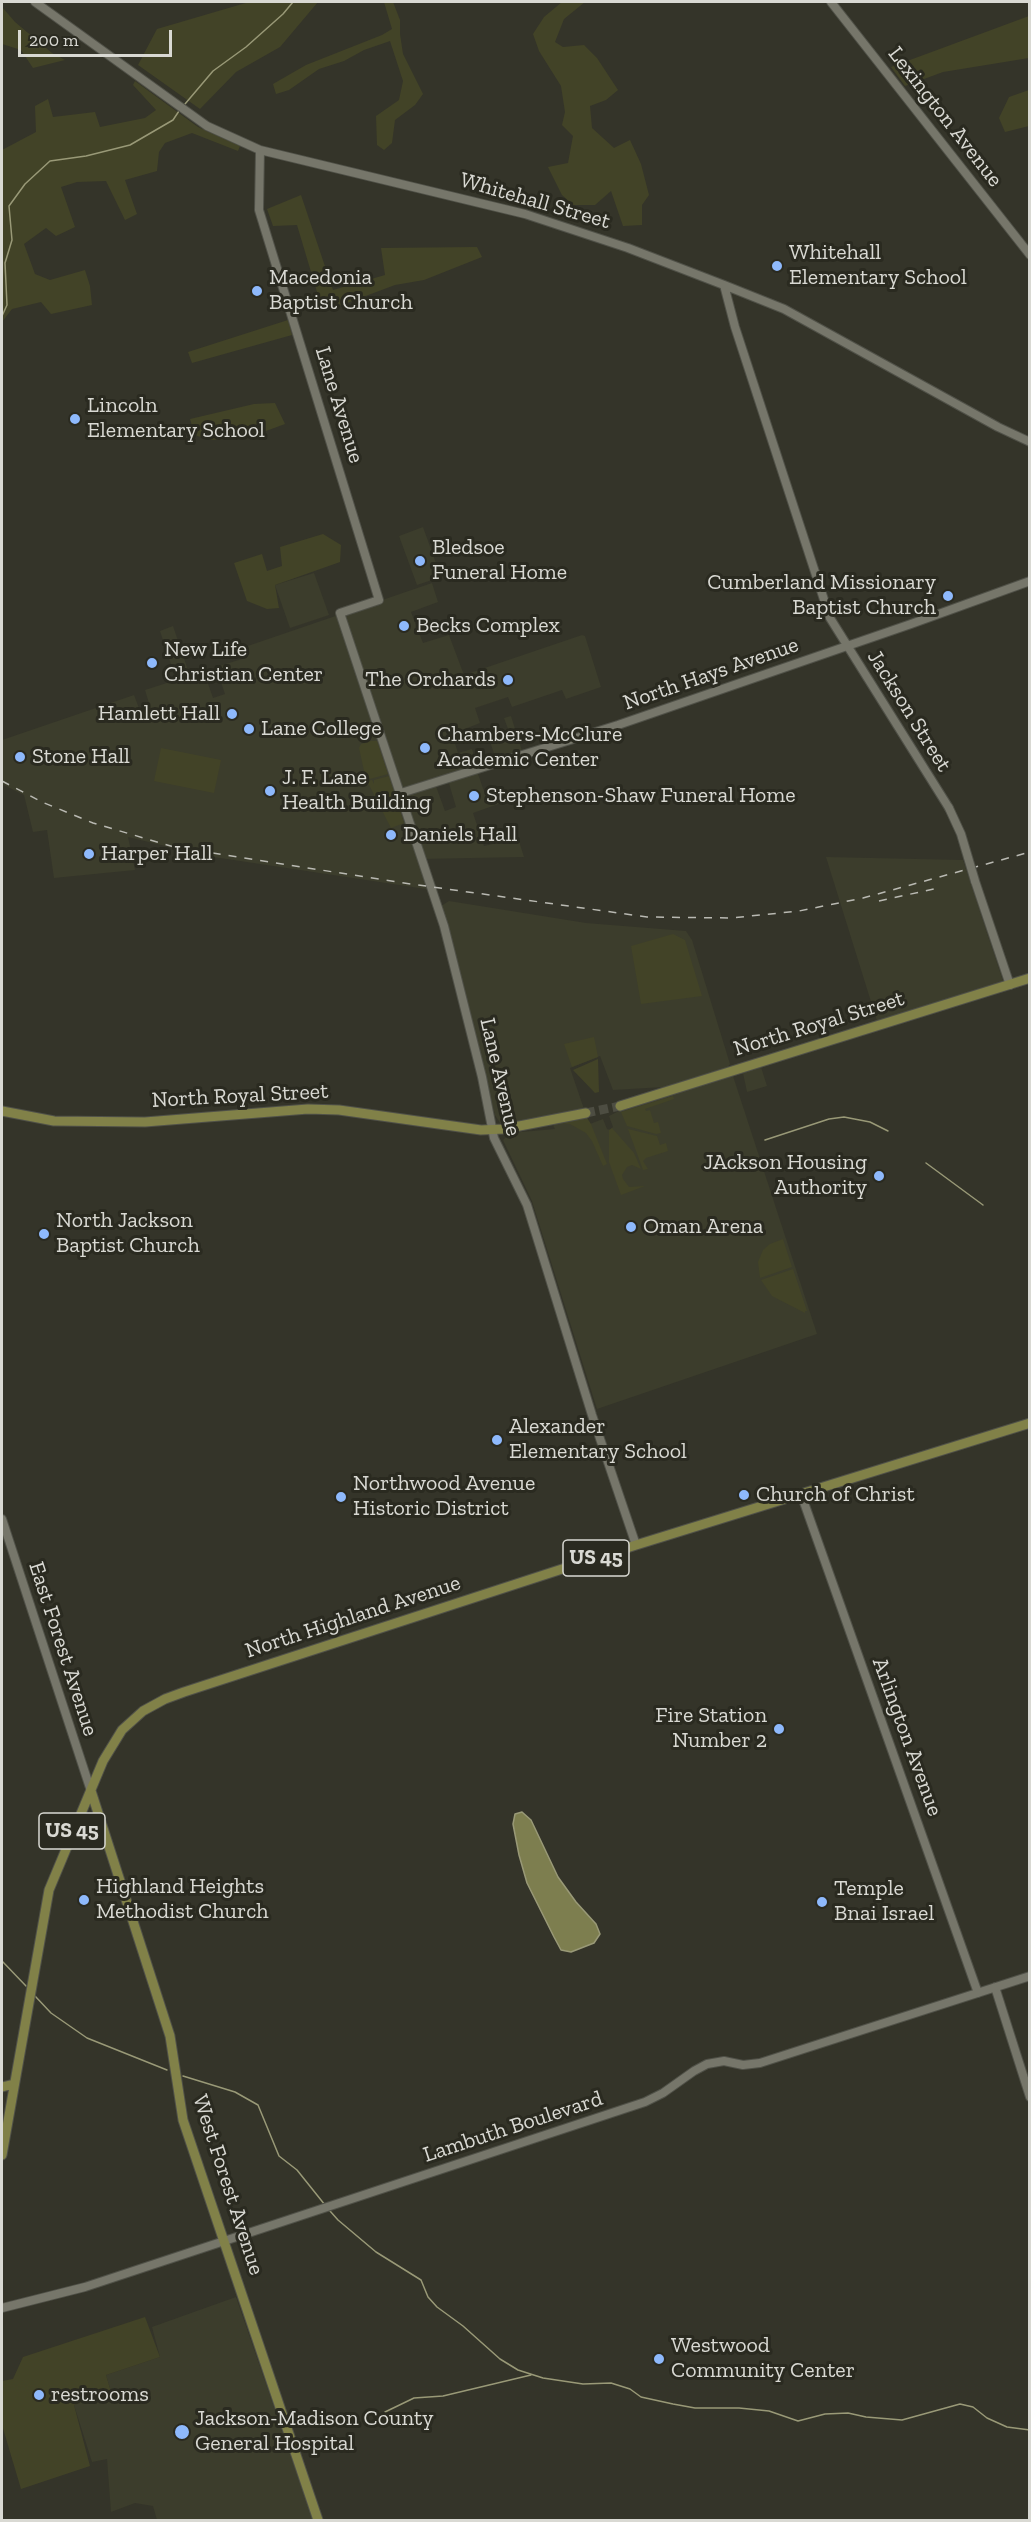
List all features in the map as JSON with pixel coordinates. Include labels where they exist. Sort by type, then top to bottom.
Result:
[{"type":"main road","name":"North Royal Street","points":[[620,1106],[1029,978]]},
{"type":"main road","name":"North Royal Street","points":[[2,1111],[54,1121],[145,1122],[308,1108],[339,1110],[465,1129],[504,1129],[586,1113]]},
{"type":"main road","name":"North Highland Avenue","points":[[2,2155],[49,1890],[103,1761],[122,1730],[143,1711],[165,1699],[636,1545],[1029,1423]]},
{"type":"main road","name":"West Forest Avenue","points":[[91,1791],[170,2036],[183,2120],[318,2520]]},
{"type":"main road","points":[[2,2087],[14,2084]]},
{"type":"street","name":"Whitehall Street","points":[[35,2],[207,126],[260,150],[525,214],[628,248],[784,309],[988,422],[1029,442]]},
{"type":"street","name":"Lexington Avenue","points":[[831,2],[1029,255]]},
{"type":"street","name":"Lane Avenue","points":[[260,150],[259,210],[379,600],[340,613],[444,926],[482,1077],[491,1129],[500,1152],[526,1202],[592,1415],[636,1545]]},
{"type":"street","name":"Jackson Street","points":[[724,285],[735,327],[830,618],[949,808],[961,834],[1010,985]]},
{"type":"street","name":"North Hays Avenue","points":[[400,793],[606,729],[1029,581]]},
{"type":"street","name":"Arlington Avenue","points":[[801,1494],[978,1993]]},
{"type":"street","name":"East Forest Avenue","points":[[2,1519],[91,1791]]},
{"type":"street","name":"Lambuth Boulevard","points":[[2,2308],[85,2287],[224,2239],[645,2102],[663,2093],[706,2064],[724,2061],[743,2065],[759,2063],[1029,1976]]},
{"type":"street","points":[[995,1987],[1029,2097]]},
{"type":"shaded area","points":[[249,2],[318,2],[280,47],[236,72],[200,109],[138,65],[157,29]]},
{"type":"shaded area","points":[[384,2],[393,2],[400,20],[403,54],[423,94],[415,105],[395,120],[392,143],[384,150],[377,145],[376,116],[399,100],[403,81],[390,41],[319,69],[289,90],[276,94],[273,84],[306,65],[392,29]]},
{"type":"shaded area","points":[[562,2],[585,2],[564,19],[555,42],[563,47],[584,45],[597,58],[618,90],[606,100],[590,106],[592,128],[614,148],[630,140],[641,164],[649,195],[642,205],[642,225],[623,226],[611,191],[595,205],[573,205],[562,195],[548,167],[568,163],[573,136],[562,125],[565,112],[561,86],[539,51],[533,34],[544,17]]},
{"type":"shaded area","points":[[2,7],[15,22],[52,53],[65,60],[33,68],[21,50],[2,44]]},
{"type":"shaded area","points":[[1029,16],[1029,58],[943,72],[905,86],[891,67]]},
{"type":"shaded area","points":[[135,81],[198,127],[240,146],[238,151],[192,133],[165,143],[159,152],[157,171],[125,180],[137,214],[125,220],[106,181],[77,182],[61,187],[75,227],[56,236],[46,228],[24,244],[35,274],[50,280],[85,270],[92,305],[51,314],[41,302],[12,309],[2,322],[2,150],[36,132],[35,106],[48,99],[53,117],[95,112],[100,127],[145,118],[156,110],[133,85]]},
{"type":"shaded area","points":[[1029,90],[1029,126],[1005,132],[999,118],[1009,97]]},
{"type":"shaded area","points":[[301,195],[333,290],[385,275],[381,248],[477,247],[482,257],[424,280],[395,285],[323,312],[297,225],[273,226],[267,209]]},
{"type":"shaded area","points":[[288,320],[292,335],[192,363],[188,352]]},
{"type":"shaded area","points":[[275,403],[285,424],[247,438],[209,440],[195,435],[190,419],[254,404]]},
{"type":"shaded area","points":[[423,527],[441,577],[417,585],[399,536]]},
{"type":"shaded area","points":[[323,534],[341,545],[340,562],[275,585],[279,608],[267,609],[247,601],[234,563],[262,554],[267,571],[282,566],[280,547]]},
{"type":"shaded area","points":[[314,573],[329,615],[290,628],[275,585]]},
{"type":"shaded area","name":"Lane College","points":[[432,583],[438,602],[411,612],[423,643],[449,635],[464,675],[582,635],[585,636],[601,687],[566,699],[562,690],[512,707],[508,697],[475,708],[480,723],[452,734],[458,753],[472,749],[478,768],[434,781],[445,811],[456,807],[448,780],[477,771],[485,794],[503,789],[507,801],[473,813],[484,846],[518,838],[524,857],[420,859],[427,882],[426,889],[207,856],[128,837],[135,870],[54,878],[47,830],[33,832],[24,795],[2,784],[2,740],[134,695],[142,716],[152,713],[145,690],[176,680],[160,631],[173,626],[190,676],[204,672],[213,698],[225,694],[216,667],[242,659],[239,649]]},
{"type":"shaded area","points":[[511,716],[523,754],[497,763],[488,735],[508,729],[504,718]]},
{"type":"shaded area","points":[[377,741],[388,774],[366,780],[359,748],[361,744]]},
{"type":"shaded area","points":[[161,748],[221,760],[214,793],[154,781]]},
{"type":"shaded area","points":[[389,776],[404,823],[391,828],[367,781],[372,780],[374,784],[374,780]]},
{"type":"shaded area","points":[[826,857],[963,860],[1003,981],[877,1021]]},
{"type":"shaded area","points":[[449,901],[586,923],[686,931],[692,940],[730,1064],[728,1067],[664,1087],[613,1090],[600,1056],[570,1068],[584,1109],[506,1124],[500,1123],[495,1115],[441,906]]},
{"type":"shaded area","points":[[673,934],[685,940],[702,996],[641,1004],[631,946]]},
{"type":"shaded area","points":[[594,1037],[598,1057],[572,1067],[564,1044]]},
{"type":"shaded area","points":[[598,1059],[599,1092],[595,1093],[573,1070]]},
{"type":"shaded area","points":[[761,1067],[767,1086],[747,1092],[743,1073]]},
{"type":"shaded area","points":[[733,1076],[817,1334],[597,1409],[532,1201],[503,1140],[510,1133],[555,1129],[552,1123],[587,1118],[590,1124],[603,1119],[607,1129],[610,1130],[613,1127],[609,1116],[621,1110]]},
{"type":"shaded area","points":[[673,1096],[674,1099],[645,1109],[650,1110],[654,1123],[658,1122],[661,1133],[656,1134],[627,1126],[621,1112]]},
{"type":"shaded area","points":[[587,1118],[607,1164],[603,1166],[586,1133],[570,1124],[560,1123]]},
{"type":"shaded area","points":[[612,1128],[634,1153],[641,1169],[632,1165],[627,1167],[622,1175],[623,1179],[629,1187],[645,1186],[621,1195],[609,1162],[609,1130]]},
{"type":"shaded area","points":[[628,1129],[657,1136],[660,1145],[666,1143],[668,1151],[646,1158],[643,1161],[648,1169],[643,1170]]},
{"type":"shaded area","points":[[783,1239],[792,1267],[760,1278],[758,1262],[763,1250],[770,1244]]},
{"type":"shaded area","points":[[793,1269],[807,1311],[805,1313],[772,1296],[761,1280]]},
{"type":"shaded area","points":[[522,1812],[531,1820],[558,1877],[596,1924],[600,1934],[594,1943],[571,1952],[561,1950],[527,1883],[519,1855],[513,1824],[515,1814]]},
{"type":"shaded area","name":"Jackson-Madison County General Hospital","points":[[236,2297],[313,2520],[157,2520],[153,2506],[135,2503],[111,2512],[107,2459],[92,2462],[74,2405],[111,2392],[106,2375],[160,2357],[152,2327]]},
{"type":"shaded area","points":[[145,2317],[160,2357],[106,2375],[111,2392],[74,2405],[90,2466],[21,2489],[2,2425],[2,2381],[13,2379],[23,2357]]},
{"type":"waterway","points":[[185,104],[213,71],[246,47],[293,2]]},
{"type":"waterway","points":[[2,316],[7,305],[5,263],[12,240],[9,206],[25,184],[50,161],[86,156],[130,145],[173,120],[179,111]]},
{"type":"waterway","points":[[765,1140],[829,1119],[844,1117],[870,1122],[888,1131]]},
{"type":"waterway","points":[[926,1163],[983,1205]]},
{"type":"waterway","points":[[2,1961],[26,1986]]},
{"type":"waterway","points":[[35,1996],[51,2013],[87,2038],[167,2070]]},
{"type":"waterway","points":[[183,2076],[235,2092],[258,2105],[279,2156],[297,2170],[325,2205]]},
{"type":"waterway","points":[[330,2211],[376,2252],[421,2280],[428,2297],[437,2307],[463,2326],[500,2359],[518,2370],[543,2378],[583,2384],[611,2383],[630,2389],[641,2397],[673,2404],[695,2408],[769,2411],[798,2421],[825,2414],[848,2413],[902,2420],[960,2404],[973,2407],[987,2418],[1007,2427],[1030,2430]]},
{"type":"waterway","points":[[385,2412],[414,2398],[443,2396],[531,2375]]},
{"type":"tunnel","points":[[586,1113],[620,1106]]},
{"type":"railway","points":[[2,781],[42,802],[93,823],[174,847],[404,883],[647,917],[731,918],[799,911],[863,898],[1030,852]]},
{"type":"railway","points":[[879,901],[938,888]]},
{"type":"place","name":"Whitehall Elementary School","points":[[777,266]]},
{"type":"place","name":"Macedonia Baptist Church","points":[[257,291]]},
{"type":"place","name":"Lincoln Elementary School","points":[[75,419]]},
{"type":"place","name":"Bledsoe Funeral Home","points":[[420,561]]},
{"type":"place","name":"Cumberland Missionary Baptist Church","points":[[948,596]]},
{"type":"place","name":"Becks Complex","points":[[404,626]]},
{"type":"place","name":"New Life Christian Center","points":[[152,663]]},
{"type":"place","name":"The Orchards","points":[[508,680]]},
{"type":"place","name":"Hamlett Hall","points":[[232,714]]},
{"type":"place","name":"Lane College","points":[[249,729]]},
{"type":"place","name":"Chambers-McClure Academic Center","points":[[425,748]]},
{"type":"place","name":"Stone Hall","points":[[20,757]]},
{"type":"place","name":"J. F. Lane Health Building","points":[[270,791]]},
{"type":"place","name":"Stephenson-Shaw Funeral Home","points":[[474,796]]},
{"type":"place","name":"Daniels Hall","points":[[391,835]]},
{"type":"place","name":"Harper Hall","points":[[89,854]]},
{"type":"place","name":"JAckson Housing Authority","points":[[879,1176]]},
{"type":"place","name":"Oman Arena","points":[[631,1227]]},
{"type":"place","name":"North Jackson Baptist Church","points":[[44,1234]]},
{"type":"place","name":"Alexander Elementary School","points":[[497,1440]]},
{"type":"place","name":"Church of Christ","points":[[744,1495]]},
{"type":"place","name":"Northwood Avenue Historic District","points":[[341,1497]]},
{"type":"place","name":"Fire Station Number 2","points":[[779,1729]]},
{"type":"place","name":"Highland Heights Methodist Church","points":[[84,1900]]},
{"type":"place","name":"Temple Bnai Israel","points":[[822,1902]]},
{"type":"place","name":"Westwood Community Center","points":[[659,2359]]},
{"type":"place","name":"restrooms","points":[[39,2395]]},
{"type":"place","name":"Jackson-Madison County General Hospital","points":[[182,2432]]}]
